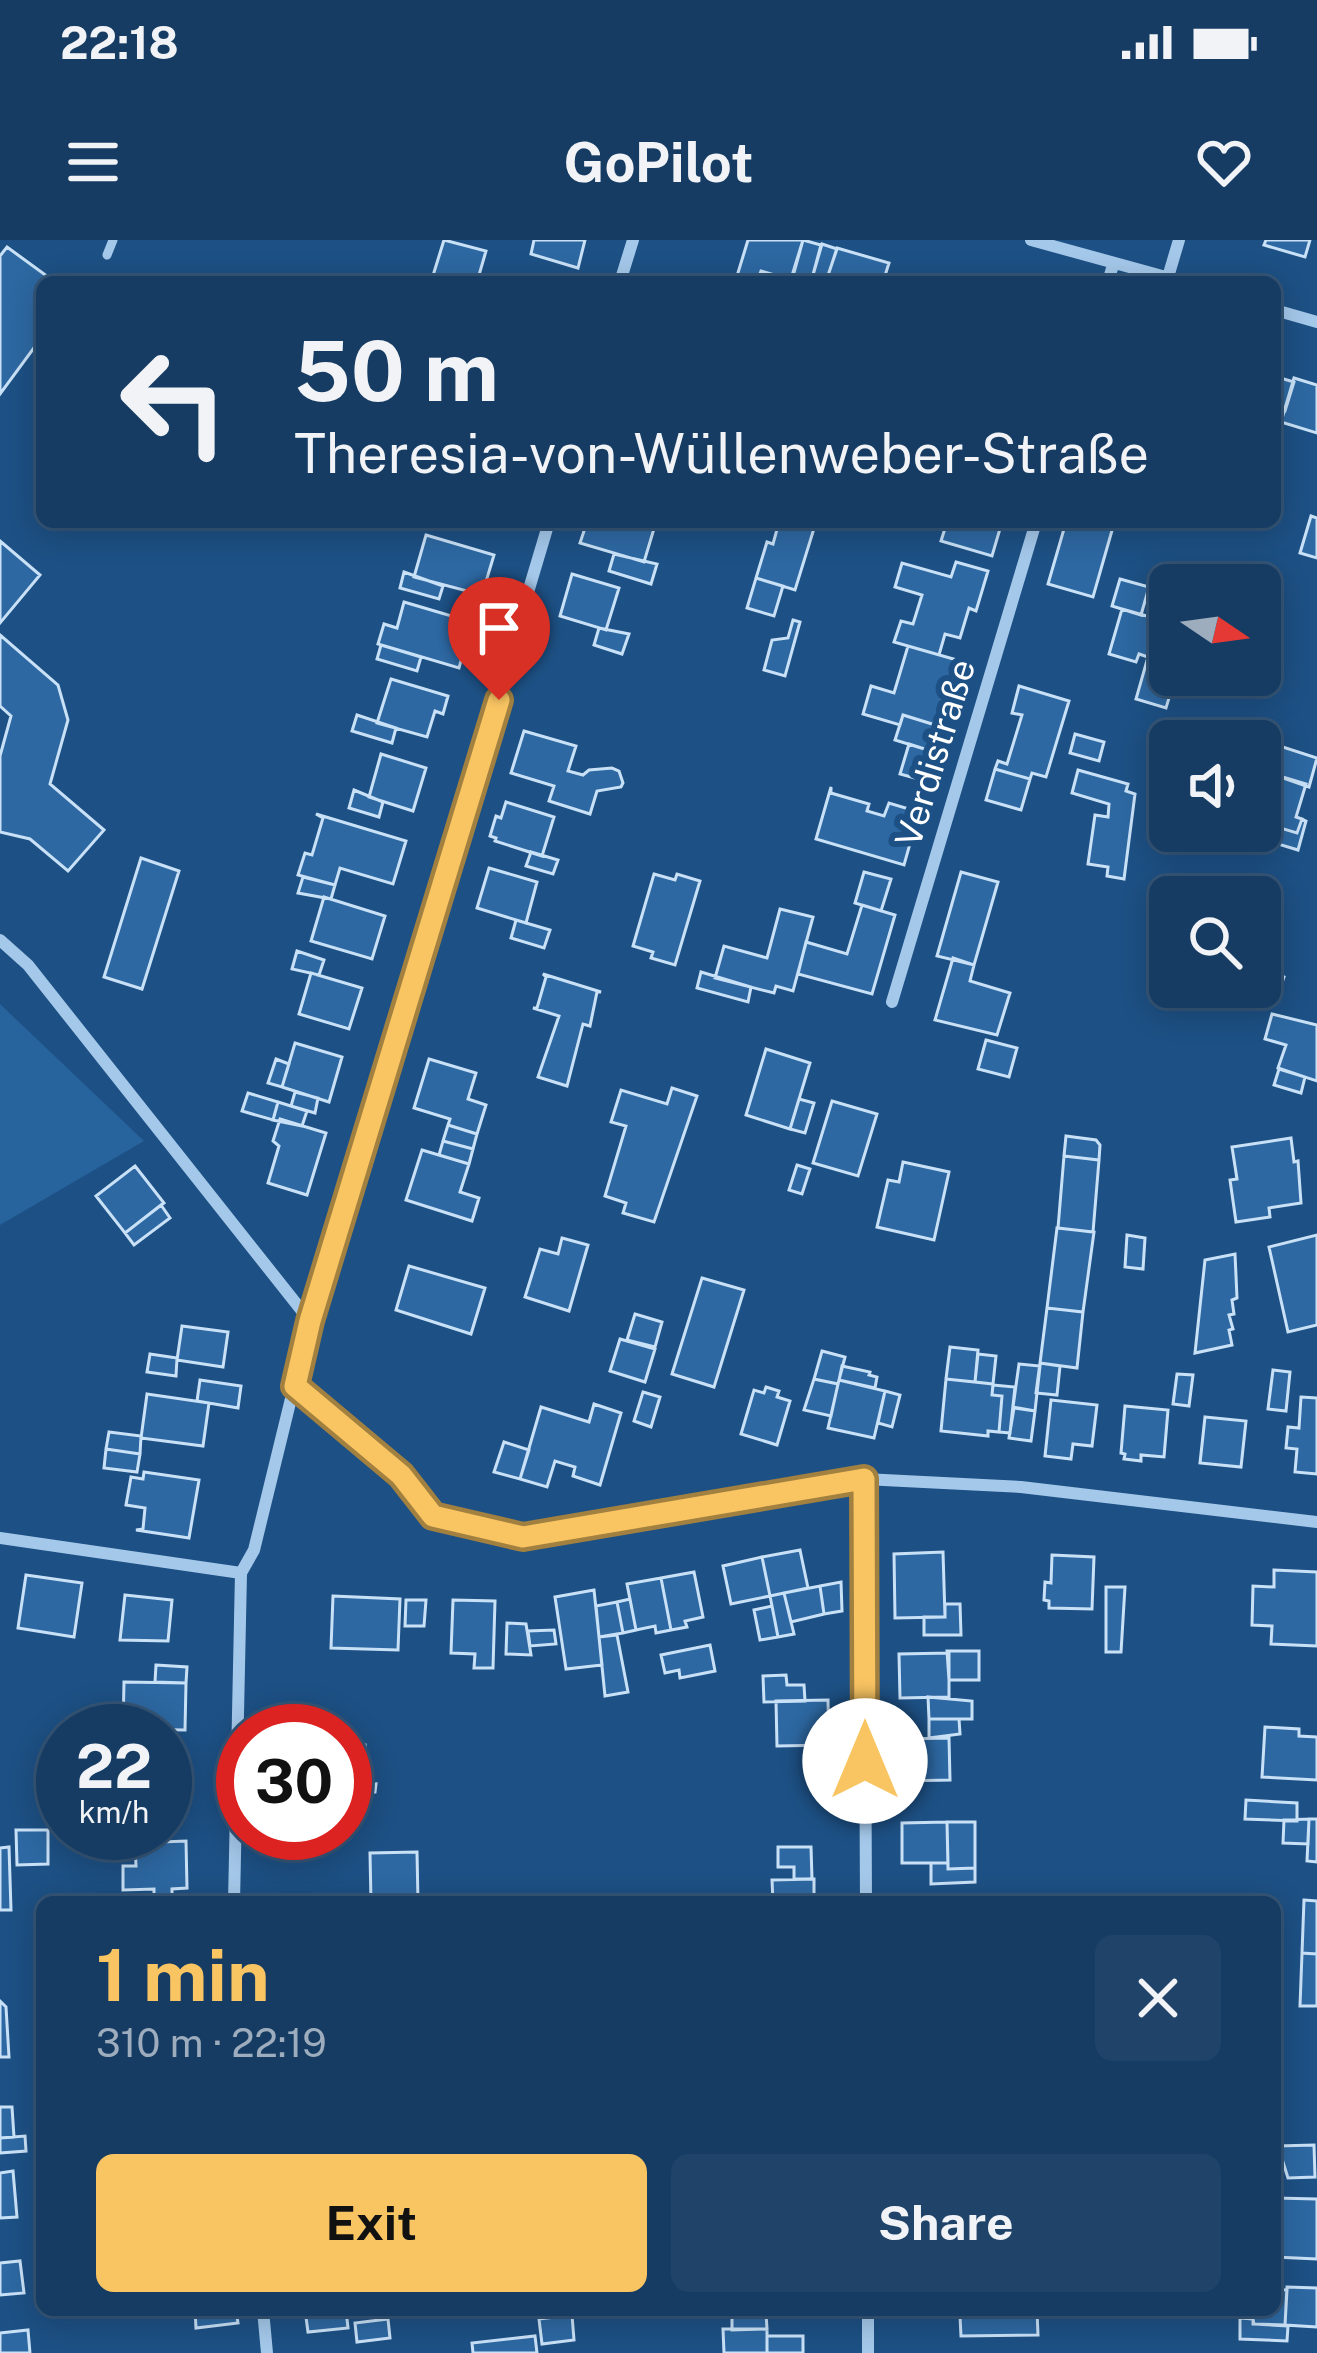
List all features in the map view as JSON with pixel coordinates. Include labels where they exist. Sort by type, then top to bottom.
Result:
[{"type":"street","points":[[622,276],[633,240]]},
{"type":"street","points":[[1031,240],[1163,276]]},
{"type":"street","points":[[1168,276],[1179,240]]},
{"type":"street","points":[[1110,276],[1113,265]]},
{"type":"street","points":[[1281,312],[1317,322]]},
{"type":"street","points":[[234,1896],[242,1573],[254,1550],[310,1321],[547,528]]},
{"type":"street","name":"Verdistraße","points":[[892,1002],[1034,528]]},
{"type":"street","points":[[0,940],[28,964],[310,1321]]},
{"type":"street","points":[[295,1386],[401,1475],[433,1516],[523,1537],[864,1479],[1021,1486],[1317,1522]]},
{"type":"street","points":[[864,1479],[866,1896]]},
{"type":"street","points":[[0,1538],[242,1573]]},
{"type":"street","points":[[264,2316],[267,2353]]},
{"type":"street","points":[[868,2316],[868,2353]]},
{"type":"lane","points":[[107,255],[112,240]]},
{"type":"shaded area","points":[[0,1004],[144,1141],[0,1225]]},
{"type":"building","points":[[444,240],[486,251],[479,276],[433,276]]},
{"type":"building","points":[[534,240],[585,240],[578,268],[531,254]]},
{"type":"building","points":[[748,240],[803,240],[793,276],[761,271],[759,276],[737,276]]},
{"type":"building","points":[[803,240],[821,245],[813,276],[792,276]]},
{"type":"building","points":[[1266,240],[1310,240],[1305,257],[1264,245]]},
{"type":"building","points":[[822,244],[837,249],[828,276],[813,276]]},
{"type":"building","points":[[7,247],[47,276],[36,276],[36,345],[0,394],[0,256]]},
{"type":"building","points":[[837,248],[889,263],[885,276],[828,276]]},
{"type":"building","points":[[1281,378],[1294,382],[1285,411],[1281,410]]},
{"type":"building","points":[[1294,378],[1317,385],[1317,433],[1281,422]]},
{"type":"building","points":[[1311,516],[1317,518],[1317,558],[1300,553]]},
{"type":"building","points":[[585,528],[654,528],[644,562],[580,543]]},
{"type":"building","points":[[777,528],[814,528],[795,590],[756,578],[767,542],[773,544]]},
{"type":"building","points":[[945,528],[1000,528],[992,556],[941,541]]},
{"type":"building","points":[[1064,528],[1113,528],[1093,597],[1048,584]]},
{"type":"building","points":[[426,535],[494,555],[482,595],[414,577]]},
{"type":"building","points":[[0,541],[40,575],[0,623]]},
{"type":"building","points":[[614,554],[657,564],[651,584],[609,571]]},
{"type":"building","points":[[956,562],[988,571],[976,611],[969,608],[960,638],[945,634],[939,655],[894,642],[901,621],[913,624],[922,595],[895,587],[902,563],[951,577]]},
{"type":"building","points":[[404,572],[443,586],[439,599],[400,588]]},
{"type":"building","points":[[572,574],[619,588],[606,630],[560,616]]},
{"type":"building","points":[[756,578],[783,586],[774,616],[747,608]]},
{"type":"building","points":[[1120,579],[1149,587],[1141,615],[1112,606]]},
{"type":"building","points":[[404,602],[472,622],[459,668],[378,644],[384,624],[397,628]]},
{"type":"building","points":[[1122,609],[1149,617],[1149,696],[1170,696],[1166,708],[1136,699],[1148,657],[1139,654],[1136,662],[1109,654]]},
{"type":"building","points":[[793,620],[800,622],[785,676],[764,670],[772,640],[788,638]]},
{"type":"building","points":[[599,628],[629,634],[622,654],[594,645]]},
{"type":"building","points":[[0,635],[58,685],[68,720],[50,784],[104,830],[68,871],[30,839],[0,832],[0,756],[11,716],[0,706]]},
{"type":"building","points":[[381,645],[421,657],[417,671],[377,659]]},
{"type":"building","points":[[908,646],[964,662],[958,682],[948,680],[941,702],[951,705],[945,728],[903,715],[900,725],[863,714],[871,686],[894,693]]},
{"type":"building","points":[[391,679],[448,696],[443,714],[435,711],[427,737],[377,723]]},
{"type":"building","points":[[1019,686],[1069,701],[1046,777],[1032,773],[1030,779],[995,769],[998,761],[1007,764],[1022,715],[1012,713]]},
{"type":"building","points":[[357,715],[396,728],[392,743],[352,731]]},
{"type":"building","points":[[903,715],[945,728],[937,753],[895,740]]},
{"type":"building","points":[[524,731],[576,746],[568,771],[583,775],[612,768],[619,771],[621,787],[597,791],[590,814],[549,801],[554,786],[511,773]]},
{"type":"building","points":[[1075,734],[1104,742],[1099,761],[1070,753]]},
{"type":"building","points":[[909,744],[937,753],[929,782],[900,774]]},
{"type":"building","points":[[1281,746],[1317,758],[1309,787],[1281,777]]},
{"type":"building","points":[[381,754],[426,768],[413,811],[369,797]]},
{"type":"building","points":[[995,769],[1030,779],[1021,810],[986,800]]},
{"type":"building","points":[[1078,770],[1128,784],[1126,791],[1135,794],[1124,879],[1107,876],[1108,867],[1088,864],[1095,815],[1108,817],[1109,804],[1072,793]]},
{"type":"building","points":[[1281,776],[1306,784],[1296,817],[1302,819],[1297,833],[1281,828]]},
{"type":"building","points":[[831,787],[831,793],[869,804],[867,811],[884,816],[889,803],[919,812],[904,865],[816,839]]},
{"type":"building","points":[[354,790],[383,802],[379,817],[349,808]]},
{"type":"building","points":[[506,802],[554,817],[542,856],[490,836]]},
{"type":"building","points":[[316,814],[406,841],[393,884],[340,868],[335,885],[298,875],[305,853],[312,855],[323,818]]},
{"type":"building","points":[[1302,819],[1306,821],[1298,850],[1281,845],[1281,828],[1297,833]]},
{"type":"building","points":[[531,852],[558,860],[553,874],[526,866]]},
{"type":"building","points":[[141,858],[179,871],[142,989],[104,977]]},
{"type":"building","points":[[489,868],[537,882],[526,923],[477,908]]},
{"type":"building","points":[[864,872],[891,879],[881,911],[855,903]]},
{"type":"building","points":[[961,872],[998,882],[974,965],[937,956]]},
{"type":"building","points":[[654,874],[700,881],[675,965],[633,946]]},
{"type":"building","points":[[303,877],[335,885],[331,899],[298,893]]},
{"type":"building","points":[[324,897],[385,916],[372,959],[311,941]]},
{"type":"building","points":[[862,905],[895,915],[872,994],[798,974],[806,942],[847,954]]},
{"type":"building","points":[[780,909],[813,917],[793,991],[776,986],[774,993],[715,978],[724,946],[767,958]]},
{"type":"building","points":[[516,920],[550,930],[544,948],[511,938]]},
{"type":"building","points":[[297,951],[324,960],[319,975],[292,969]]},
{"type":"building","points":[[953,958],[974,965],[970,981],[1010,993],[997,1035],[935,1020]]},
{"type":"building","points":[[701,972],[751,987],[748,1002],[697,988]]},
{"type":"building","points":[[311,973],[362,988],[349,1029],[299,1014]]},
{"type":"building","points":[[543,974],[601,992],[597,992],[590,1026],[583,1024],[567,1086],[538,1077],[559,1016],[533,1008],[537,1008]]},
{"type":"building","points":[[1272,1014],[1317,1025],[1317,1081],[1278,1068],[1286,1045],[1265,1039]]},
{"type":"building","points":[[986,1040],[1017,1048],[1009,1077],[978,1069]]},
{"type":"building","points":[[295,1043],[342,1057],[329,1102],[282,1087]]},
{"type":"building","points":[[766,1049],[810,1063],[790,1129],[746,1115]]},
{"type":"building","points":[[276,1059],[289,1064],[282,1087],[268,1083]]},
{"type":"building","points":[[429,1059],[476,1073],[468,1099],[486,1105],[477,1134],[414,1108]]},
{"type":"building","points":[[1279,1069],[1305,1077],[1301,1093],[1274,1085]]},
{"type":"building","points":[[672,1088],[697,1096],[654,1222],[623,1213],[626,1203],[605,1196],[626,1126],[611,1122],[621,1090],[667,1104]]},
{"type":"building","points":[[295,1092],[318,1098],[315,1113],[291,1106]]},
{"type":"building","points":[[248,1093],[278,1102],[273,1120],[242,1111]]},
{"type":"building","points":[[799,1099],[814,1103],[805,1133],[790,1129]]},
{"type":"building","points":[[832,1101],[877,1114],[858,1176],[813,1163]]},
{"type":"building","points":[[278,1102],[307,1111],[302,1126],[273,1120]]},
{"type":"building","points":[[280,1119],[326,1133],[307,1195],[268,1183],[279,1146],[273,1141]]},
{"type":"building","points":[[448,1125],[477,1134],[473,1149],[443,1141]]},
{"type":"building","points":[[1066,1136],[1096,1140],[1099,1160],[1064,1156]]},
{"type":"building","points":[[1291,1138],[1301,1203],[1269,1208],[1270,1217],[1236,1222],[1230,1180],[1237,1179],[1232,1147]]},
{"type":"building","points":[[443,1141],[473,1149],[469,1164],[439,1155]]},
{"type":"building","points":[[422,1150],[469,1164],[460,1192],[479,1198],[472,1221],[406,1200]]},
{"type":"building","points":[[1064,1156],[1099,1160],[1093,1232],[1058,1228]]},
{"type":"building","points":[[903,1162],[949,1172],[934,1240],[877,1227],[888,1180],[899,1182]]},
{"type":"building","points":[[797,1165],[810,1169],[802,1194],[789,1190]]},
{"type":"building","points":[[135,1166],[164,1203],[125,1233],[96,1196]]},
{"type":"building","points":[[161,1205],[170,1218],[134,1245],[125,1233]]},
{"type":"building","points":[[1057,1228],[1094,1232],[1083,1312],[1047,1308]]},
{"type":"building","points":[[1127,1235],[1145,1238],[1143,1269],[1125,1267]]},
{"type":"building","points":[[1317,1235],[1317,1325],[1288,1332],[1269,1247]]},
{"type":"building","points":[[562,1238],[588,1245],[569,1311],[525,1297],[540,1249],[558,1254]]},
{"type":"building","points":[[1235,1254],[1237,1298],[1232,1300],[1234,1314],[1229,1315],[1232,1345],[1195,1353],[1205,1260]]},
{"type":"building","points":[[409,1266],[485,1288],[471,1334],[396,1310]]},
{"type":"building","points":[[702,1278],[744,1290],[714,1387],[672,1374]]},
{"type":"building","points":[[1047,1308],[1083,1312],[1077,1368],[1040,1363]]},
{"type":"building","points":[[635,1314],[662,1322],[655,1347],[627,1340]]},
{"type":"building","points":[[182,1326],[228,1332],[223,1367],[177,1360]]},
{"type":"building","points":[[620,1339],[655,1349],[645,1382],[610,1371]]},
{"type":"building","points":[[950,1347],[978,1350],[975,1382],[946,1379]]},
{"type":"building","points":[[822,1351],[845,1357],[838,1384],[814,1379]]},
{"type":"building","points":[[150,1354],[177,1358],[176,1376],[147,1372]]},
{"type":"building","points":[[978,1354],[996,1356],[993,1384],[975,1382]]},
{"type":"building","points":[[1040,1363],[1060,1366],[1057,1395],[1036,1393]]},
{"type":"building","points":[[1019,1364],[1040,1366],[1035,1411],[1013,1407]]},
{"type":"building","points":[[842,1366],[870,1372],[877,1377],[875,1388],[839,1380]]},
{"type":"building","points":[[1273,1370],[1290,1372],[1286,1411],[1268,1409]]},
{"type":"building","points":[[1177,1374],[1193,1375],[1189,1406],[1173,1404]]},
{"type":"building","points":[[814,1379],[838,1384],[831,1416],[804,1410]]},
{"type":"building","points":[[946,1379],[993,1384],[992,1395],[1002,1396],[999,1432],[988,1431],[988,1436],[941,1431]]},
{"type":"building","points":[[200,1380],[241,1386],[238,1408],[197,1401]]},
{"type":"building","points":[[839,1380],[885,1391],[874,1438],[828,1428]]},
{"type":"building","points":[[993,1385],[1015,1387],[1010,1433],[999,1432],[1002,1396],[992,1395]]},
{"type":"building","points":[[766,1387],[790,1401],[777,1445],[741,1434],[754,1390],[764,1393]]},
{"type":"building","points":[[885,1391],[900,1395],[892,1427],[878,1423]]},
{"type":"building","points":[[643,1392],[660,1397],[651,1427],[634,1421]]},
{"type":"building","points":[[147,1394],[209,1403],[203,1446],[141,1438]]},
{"type":"building","points":[[1301,1397],[1317,1398],[1317,1474],[1295,1472],[1297,1449],[1286,1448],[1288,1427],[1299,1428]]},
{"type":"building","points":[[1051,1400],[1097,1405],[1092,1446],[1073,1444],[1071,1459],[1045,1456]]},
{"type":"building","points":[[594,1404],[621,1413],[600,1485],[573,1476],[575,1467],[555,1461],[547,1487],[520,1479],[541,1407],[589,1422]]},
{"type":"building","points":[[1125,1406],[1168,1410],[1164,1457],[1124,1459]]},
{"type":"building","points":[[1014,1408],[1035,1411],[1031,1441],[1009,1438]]},
{"type":"building","points":[[1205,1417],[1246,1421],[1241,1467],[1200,1463]]},
{"type":"building","points":[[109,1432],[141,1436],[140,1454],[106,1449]]},
{"type":"building","points":[[504,1442],[529,1450],[520,1479],[494,1472]]},
{"type":"building","points":[[106,1449],[140,1454],[137,1472],[104,1468]]},
{"type":"building","points":[[144,1472],[199,1480],[189,1538],[136,1530],[143,1529],[145,1508],[126,1505],[131,1477],[143,1479]]},
{"type":"building","points":[[800,1550],[808,1588],[770,1596],[762,1557]]},
{"type":"building","points":[[943,1552],[945,1617],[895,1618],[894,1554]]},
{"type":"building","points":[[1052,1555],[1094,1557],[1092,1609],[1049,1608],[1049,1601],[1044,1600],[1045,1582],[1051,1583]]},
{"type":"building","points":[[762,1557],[770,1596],[731,1604],[723,1566]]},
{"type":"building","points":[[1274,1570],[1317,1572],[1317,1646],[1271,1644],[1272,1626],[1252,1625],[1253,1586],[1274,1587]]},
{"type":"building","points":[[694,1572],[703,1617],[671,1630],[661,1578]]},
{"type":"building","points":[[26,1575],[82,1583],[74,1637],[18,1628]]},
{"type":"building","points":[[661,1578],[671,1630],[656,1633],[655,1626],[636,1630],[627,1584]]},
{"type":"building","points":[[841,1582],[842,1611],[824,1614],[820,1586]]},
{"type":"building","points":[[820,1586],[824,1614],[791,1622],[784,1593]]},
{"type":"building","points":[[1106,1587],[1125,1587],[1121,1652],[1106,1652]]},
{"type":"building","points":[[594,1590],[602,1665],[566,1669],[555,1597]]},
{"type":"building","points":[[784,1593],[794,1634],[778,1637],[770,1596]]},
{"type":"building","points":[[125,1595],[172,1600],[168,1641],[120,1640]]},
{"type":"building","points":[[333,1596],[400,1599],[398,1650],[331,1648]]},
{"type":"building","points":[[630,1599],[636,1630],[623,1633],[617,1602]]},
{"type":"building","points":[[406,1600],[426,1600],[424,1626],[405,1626]]},
{"type":"building","points":[[453,1600],[495,1601],[493,1668],[474,1668],[475,1654],[451,1653]]},
{"type":"building","points":[[617,1602],[623,1633],[599,1637],[596,1606]]},
{"type":"building","points":[[945,1604],[960,1604],[961,1635],[924,1635],[924,1617],[945,1617]]},
{"type":"building","points":[[772,1606],[778,1637],[760,1640],[754,1610]]},
{"type":"building","points":[[507,1623],[526,1624],[531,1655],[506,1654]]},
{"type":"building","points":[[554,1630],[556,1644],[530,1646],[528,1631]]},
{"type":"building","points":[[617,1635],[628,1692],[605,1696],[599,1637]]},
{"type":"building","points":[[710,1645],[715,1671],[680,1678],[679,1670],[665,1673],[661,1655]]},
{"type":"building","points":[[947,1651],[979,1651],[979,1680],[949,1680]]},
{"type":"building","points":[[949,1653],[949,1697],[900,1698],[899,1654]]},
{"type":"building","points":[[156,1665],[187,1667],[186,1683],[155,1682]]},
{"type":"building","points":[[786,1675],[787,1685],[804,1685],[805,1701],[764,1702],[763,1676]]},
{"type":"building","points":[[124,1682],[186,1683],[186,1704],[124,1704]]},
{"type":"building","points":[[928,1697],[972,1701],[972,1719],[929,1719]]},
{"type":"building","points":[[828,1700],[829,1745],[777,1746],[776,1701]]},
{"type":"building","points":[[929,1719],[959,1719],[960,1734],[929,1738]]},
{"type":"building","points":[[1265,1727],[1299,1729],[1299,1736],[1317,1737],[1317,1780],[1262,1777]]},
{"type":"building","points":[[949,1738],[950,1780],[901,1781],[901,1739]]},
{"type":"building","points":[[1246,1800],[1297,1803],[1297,1821],[1245,1819]]},
{"type":"building","points":[[1309,1819],[1317,1819],[1317,1862],[1307,1861]]},
{"type":"building","points":[[1309,1819],[1308,1844],[1283,1843],[1284,1820]]},
{"type":"building","points":[[947,1822],[975,1822],[975,1868],[948,1869]]},
{"type":"building","points":[[947,1822],[948,1863],[902,1863],[902,1823]]},
{"type":"building","points":[[16,1830],[36,1830],[36,1860],[48,1860],[48,1864],[17,1865]]},
{"type":"building","points":[[9,1847],[11,1910],[0,1910],[0,1848]]},
{"type":"building","points":[[778,1847],[811,1847],[812,1879],[794,1879],[794,1867],[778,1867]]},
{"type":"building","points":[[417,1852],[418,1896],[371,1896],[372,1853]]},
{"type":"building","points":[[136,1860],[186,1860],[187,1888],[172,1889],[172,1896],[154,1896],[154,1889],[123,1890],[123,1866],[136,1866]]},
{"type":"building","points":[[931,1863],[948,1863],[948,1869],[975,1868],[975,1882],[931,1884]]},
{"type":"building","points":[[814,1879],[814,1896],[773,1896],[772,1880]]},
{"type":"building","points":[[1304,1900],[1317,1901],[1317,1954],[1302,1953]]},
{"type":"building","points":[[1302,1953],[1317,1954],[1317,2006],[1300,2006]]},
{"type":"building","points":[[0,2001],[6,2007],[9,2057],[0,2057]]},
{"type":"building","points":[[0,2107],[12,2107],[14,2137],[0,2138]]},
{"type":"building","points":[[25,2136],[26,2151],[0,2153],[0,2138]]},
{"type":"building","points":[[1314,2145],[1315,2177],[1288,2178],[1281,2146]]},
{"type":"building","points":[[13,2171],[17,2217],[0,2218],[0,2173]]},
{"type":"building","points":[[1281,2198],[1317,2199],[1317,2259],[1281,2257]]},
{"type":"building","points":[[20,2261],[24,2293],[0,2295],[0,2263]]},
{"type":"building","points":[[1287,2287],[1317,2288],[1317,2327],[1285,2325]]},
{"type":"building","points":[[1281,2290],[1287,2290],[1285,2325],[1253,2324],[1253,2316],[1281,2316]]},
{"type":"building","points":[[195,2316],[237,2316],[238,2323],[196,2328]]},
{"type":"building","points":[[306,2316],[347,2316],[348,2328],[308,2332]]},
{"type":"building","points":[[572,2316],[574,2340],[542,2344],[539,2319]]},
{"type":"building","points":[[732,2316],[766,2316],[767,2329],[732,2330]]},
{"type":"building","points":[[960,2316],[1037,2316],[1038,2335],[961,2336]]},
{"type":"building","points":[[1240,2318],[1253,2319],[1254,2324],[1288,2326],[1287,2341],[1240,2339]]},
{"type":"building","points":[[388,2319],[390,2338],[357,2342],[355,2323]]},
{"type":"building","points":[[723,2329],[767,2329],[767,2353],[724,2353]]},
{"type":"building","points":[[28,2330],[30,2353],[0,2353],[0,2333]]},
{"type":"building","points":[[535,2336],[537,2353],[473,2353],[472,2343]]},
{"type":"building","points":[[767,2336],[803,2336],[803,2353],[767,2353]]},
{"type":"route","points":[[499,700],[310,1321],[295,1386],[401,1475],[433,1516],[523,1537],[864,1479],[865,1761]]}]
